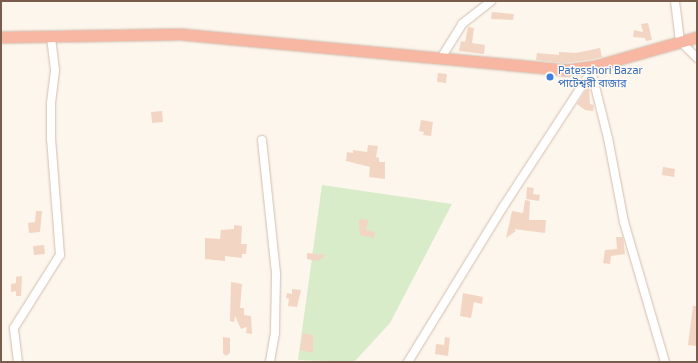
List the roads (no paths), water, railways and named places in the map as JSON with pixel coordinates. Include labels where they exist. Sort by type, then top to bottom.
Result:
[{"type":"highway","points":[[1,37],[180,34],[565,70],[593,68],[697,37]]},
{"type":"street","points":[[441,58],[462,24],[491,1]]},
{"type":"street","points":[[675,1],[680,42],[697,58]]},
{"type":"street","points":[[18,362],[14,328],[60,255],[51,139],[51,103],[55,70],[51,37]]},
{"type":"street","points":[[408,362],[593,68]]},
{"type":"street","points":[[593,68],[624,222],[665,362]]},
{"type":"street","points":[[262,140],[276,274],[275,333],[270,362]]},
{"type":"place","name":"Patesshori Bazar পাটেশ্বরী বাজার","points":[[550,77]]}]
